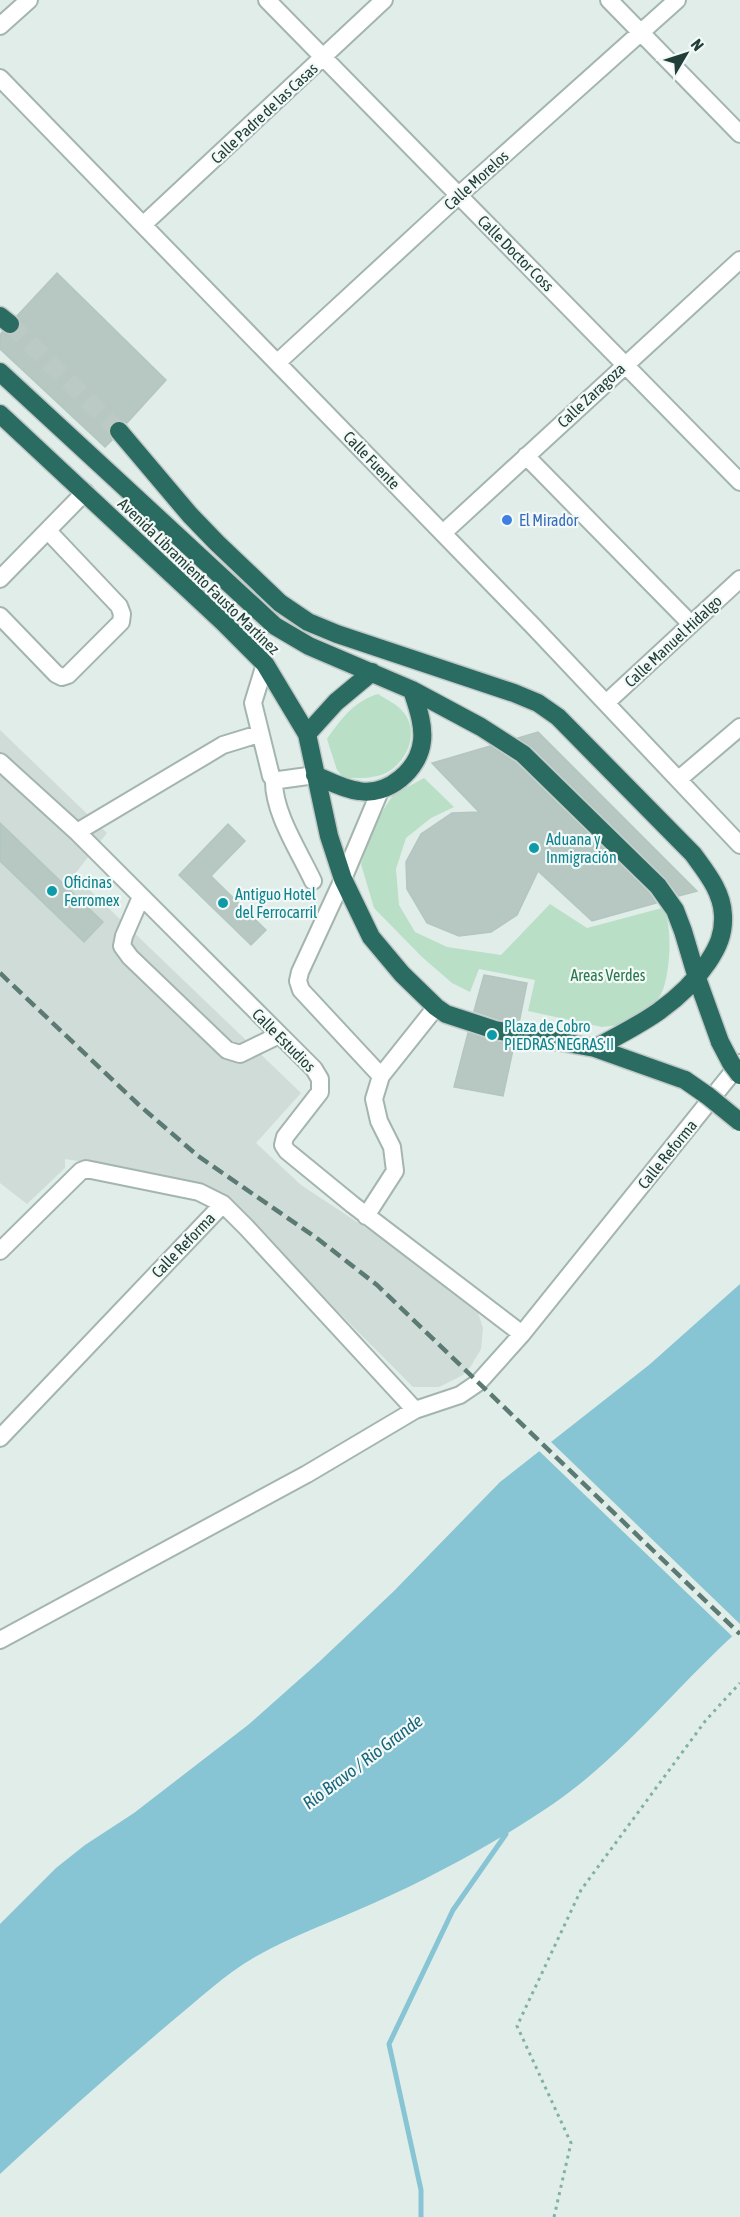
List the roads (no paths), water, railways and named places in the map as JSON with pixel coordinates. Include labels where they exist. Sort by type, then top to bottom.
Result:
[{"type":"highway","name":"Avenida Libramiento Fausto Martínez","points":[[0,372],[275,626],[309,646],[412,690],[481,727],[523,754],[658,885],[675,910],[720,1042],[740,1075]]},
{"type":"highway","name":"Avenida Libramiento Fausto Martínez","points":[[0,414],[265,664],[307,734],[329,836],[343,879],[371,937],[402,974],[436,1007],[446,1014],[495,1030],[596,1048],[685,1080],[740,1122]]},
{"type":"highway","points":[[119,431],[183,508],[280,603],[308,622],[337,634],[538,703],[558,717],[693,854],[709,874],[718,893],[723,913],[723,930],[719,945],[697,978],[673,1002],[643,1023],[596,1048]]},
{"type":"highway","points":[[307,734],[336,702],[372,672]]},
{"type":"highway","points":[[315,775],[360,792],[380,791],[395,783],[413,765],[422,741],[420,717],[412,690]]},
{"type":"street","points":[[0,26],[29,0]]},
{"type":"street","name":"Calle Doctor Coss","points":[[267,0],[740,482]]},
{"type":"street","name":"Calle Padre de las Casas","points":[[144,224],[384,0]]},
{"type":"street","points":[[609,0],[740,134]]},
{"type":"street","name":"Calle Morelos","points":[[278,362],[459,195],[677,0]]},
{"type":"street","name":"Calle Fuente","points":[[0,78],[443,533],[740,845]]},
{"type":"street","name":"Calle Zaragoza","points":[[443,533],[625,363],[740,260]]},
{"type":"street","points":[[526,456],[691,624]]},
{"type":"street","points":[[0,579],[85,492]]},
{"type":"street","points":[[0,616],[56,674],[62,676],[68,675],[121,622],[122,614],[119,606],[48,531]]},
{"type":"street","name":"Calle Manuel Hidalgo","points":[[606,703],[740,579]]},
{"type":"street","points":[[265,664],[254,697],[259,734],[274,780],[274,794],[278,807],[313,881]]},
{"type":"street","points":[[679,779],[740,727]]},
{"type":"street","points":[[77,832],[223,745],[259,734]]},
{"type":"street","name":"Calle Estudios","points":[[0,762],[77,832],[314,1069],[320,1079],[320,1092],[285,1137],[283,1144],[287,1151],[366,1216],[522,1334]]},
{"type":"street","points":[[274,780],[315,775]]},
{"type":"street","points":[[380,791],[298,981],[301,990],[381,1076]]},
{"type":"street","points":[[141,897],[122,946],[130,957],[227,1050],[240,1054],[279,1035]]},
{"type":"street","points":[[366,1216],[395,1171],[392,1147],[379,1121],[374,1100],[381,1076],[436,1007]]},
{"type":"street","name":"Calle Reforma","points":[[0,1640],[307,1474],[415,1410],[453,1398],[479,1382],[522,1334],[740,1063]]},
{"type":"street","points":[[0,1251],[75,1176],[86,1169],[199,1192],[223,1204]]},
{"type":"street","name":"Calle Reforma","points":[[0,1438],[223,1204],[415,1410]]},
{"type":"water","name":"Río Bravo / Rio Grande","points":[[740,1284],[740,1629],[627,1742],[579,1785],[511,1831],[443,1870],[284,1942],[233,1971],[149,2040],[0,2174],[0,1924],[56,1868],[85,1845],[134,1813],[248,1725],[394,1591],[500,1482],[649,1365]]},
{"type":"waterway","points":[[421,2217],[421,2190],[389,2044],[453,1910],[506,1834]]},
{"type":"tunnel","points":[[10,324],[119,431]]},
{"type":"railway","points":[[0,973],[139,1105],[198,1156],[318,1239],[377,1285],[740,1634]]},
{"type":"place","name":"El Mirador","points":[[507,520]]},
{"type":"place","name":"Aduana y Inmigración","points":[[534,848]]},
{"type":"place","name":"Oficinas Ferromex","points":[[52,891]]},
{"type":"place","name":"Antiguo Hotel del Ferrocarril","points":[[223,903]]},
{"type":"place","name":"Plaza de Cobro PIEDRAS NEGRAS II","points":[[492,1035]]},
{"type":"park label","name":"Areas Verdes","points":[[608,975]]}]
